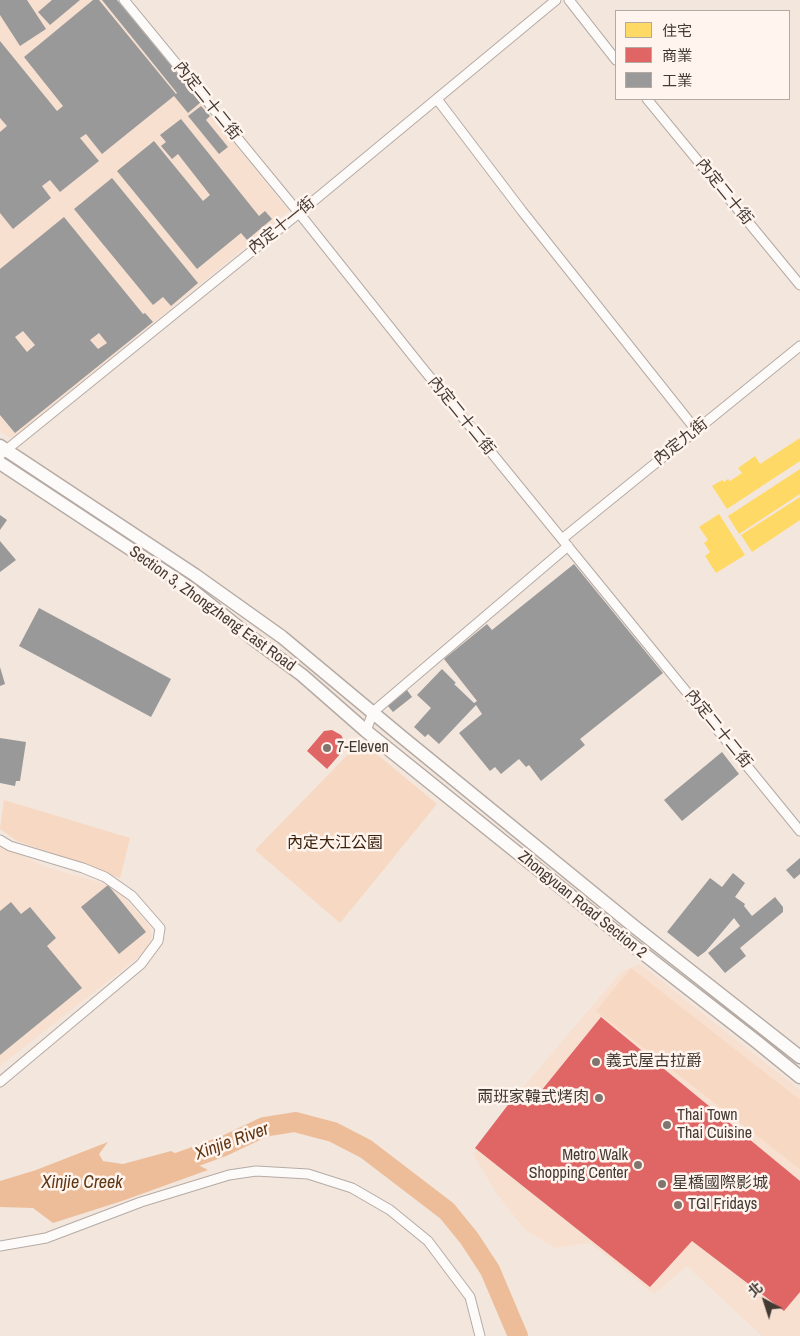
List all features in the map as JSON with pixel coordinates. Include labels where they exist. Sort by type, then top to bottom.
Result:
[{"type":"main road","name":"Zhongyuan Road Section 2","points":[[2,450],[195,575],[282,637],[628,922],[800,1057]]},
{"type":"main road","name":"Section 3, Zhongzheng East Road","points":[[0,463],[188,587],[302,675],[366,731]]},
{"type":"main road","name":"Zhongyuan Road Section 2","points":[[366,731],[800,1077]]},
{"type":"street","name":"內定二十二街","points":[[124,0],[800,831]]},
{"type":"street","name":"內定十一街","points":[[2,450],[299,213],[556,0]]},
{"type":"street","points":[[569,0],[615,59]]},
{"type":"street","points":[[437,99],[522,211],[696,430]]},
{"type":"street","name":"內定二十街","points":[[648,100],[800,285]]},
{"type":"street","name":"內定九街","points":[[562,539],[800,346]]},
{"type":"street","points":[[366,731],[373,712],[568,546]]},
{"type":"street","points":[[0,840],[10,846],[105,877],[132,896],[160,928],[158,941],[141,964],[0,1082]]},
{"type":"street","points":[[0,1246],[46,1238],[141,1202],[229,1175],[256,1171],[308,1174],[352,1188],[390,1210],[428,1241],[470,1297],[480,1336]]},
{"type":"shaded area","points":[[0,0],[117,0],[289,211],[12,439],[0,431]]},
{"type":"shaded area","points":[[0,845],[46,867],[102,883],[118,891],[148,924],[152,936],[145,952],[0,1066]]},
{"type":"shaded area","name":"Metro Walk Shopping Center","points":[[640,964],[800,1090],[800,1336],[762,1336],[687,1266],[654,1294],[590,1243],[555,1248],[525,1230],[497,1194],[473,1154],[519,1092],[621,972]]},
{"type":"green space","name":"內定大江公園","points":[[361,741],[437,804],[340,923],[255,850]]},
{"type":"green space","points":[[4,800],[130,838],[120,878],[17,841],[0,829]]},
{"type":"green space","points":[[631,968],[800,1100],[800,1169],[596,1011]]},
{"type":"water","name":"Xinjie Creek","points":[[108,1142],[99,1154],[103,1161],[123,1164],[171,1151],[208,1170],[122,1201],[53,1223],[33,1208],[0,1207],[0,1181],[36,1170]]},
{"type":"building: 住宅","points":[[800,438],[800,461],[727,509],[712,486],[722,480],[724,482],[728,479],[730,481],[742,473],[738,468],[755,456],[760,464]]},
{"type":"building: 住宅","points":[[800,469],[800,494],[739,534],[728,516]]},
{"type":"building: 住宅","points":[[800,497],[800,520],[752,552],[741,535]]},
{"type":"building: 住宅","points":[[719,514],[745,555],[716,573],[705,556],[710,552],[704,543],[708,540],[699,527]]},
{"type":"building: 商業","name":"7-Eleven","points":[[332,730],[341,735],[347,746],[327,769],[307,751],[324,731]]},
{"type":"building: 商業","name":"Metro Walk Shopping Center","points":[[601,1017],[800,1181],[800,1292],[784,1311],[692,1241],[650,1287],[475,1148],[514,1097],[528,1107]]},
{"type":"building: 工業","points":[[0,0],[27,0],[46,29],[20,46],[0,15]]},
{"type":"building: 工業","points":[[52,0],[80,0],[50,25],[38,12]]},
{"type":"building: 工業","points":[[93,0],[99,0],[176,94],[102,0],[117,0],[201,102],[188,113],[174,96],[102,154],[86,134],[80,138],[99,161],[60,192],[50,180],[42,186],[51,198],[13,229],[0,213],[0,132],[7,126],[0,118],[0,41],[57,111],[63,106],[24,57]]},
{"type":"building: 工業","points":[[201,106],[210,116],[206,120],[228,147],[219,154],[188,116]]},
{"type":"building: 工業","points":[[181,119],[259,216],[265,211],[272,219],[247,240],[241,233],[197,269],[117,171],[154,141],[203,201],[210,195],[178,154],[172,159],[161,146],[166,142],[160,135]]},
{"type":"building: 工業","points":[[112,178],[198,283],[171,306],[163,297],[153,305],[74,209]]},
{"type":"building: 工業","points":[[64,217],[143,314],[145,313],[153,322],[15,433],[0,415],[0,269]],"holes":[[[23,331],[35,345],[27,352],[15,337]],[[99,333],[107,343],[98,349],[90,340]]]},
{"type":"building: 工業","points":[[0,515],[7,520],[0,530]]},
{"type":"building: 工業","points":[[0,541],[16,560],[0,572]]},
{"type":"building: 工業","points":[[574,564],[663,673],[580,739],[585,745],[541,781],[529,765],[526,767],[519,759],[501,774],[495,767],[490,771],[459,733],[482,714],[476,705],[439,744],[428,734],[425,737],[414,727],[431,708],[417,695],[442,669],[456,683],[454,684],[474,703],[477,701],[444,659],[487,624],[492,630]]},
{"type":"building: 工業","points":[[39,608],[171,679],[151,717],[19,646]]},
{"type":"building: 工業","points":[[0,667],[5,684],[0,686]]},
{"type":"building: 工業","points":[[407,690],[412,697],[393,712],[388,706]]},
{"type":"building: 工業","points":[[0,738],[26,742],[20,781],[16,781],[15,786],[0,783]]},
{"type":"building: 工業","points":[[722,752],[739,774],[682,821],[664,800]]},
{"type":"building: 工業","points":[[800,858],[800,874],[794,879],[786,870]]},
{"type":"building: 工業","points":[[733,873],[745,883],[735,897],[745,904],[744,906],[752,916],[775,897],[783,907],[783,912],[740,948],[746,956],[725,973],[708,953],[740,926],[734,918],[706,951],[698,957],[667,932],[710,878],[722,887]]},
{"type":"building: 工業","points":[[108,885],[146,932],[119,954],[81,907]]},
{"type":"building: 工業","points":[[11,902],[21,914],[30,907],[56,938],[47,946],[82,988],[0,1055],[0,911]]},
{"type":"waterway","name":"Xinjie River","points":[[161,1169],[224,1146],[264,1127],[295,1122],[333,1132],[366,1149],[447,1211],[469,1238],[490,1270],[518,1336]]},
{"type":"place","name":"7-Eleven","points":[[327,748]]},
{"type":"place","name":"義式屋古拉爵","points":[[596,1062]]},
{"type":"place","name":"兩班家韓式烤肉","points":[[599,1098]]},
{"type":"place","name":"Thai Town Thai Cuisine","points":[[667,1125]]},
{"type":"place","name":"Metro Walk Shopping Center","points":[[638,1165]]},
{"type":"place","name":"星橋國際影城","points":[[662,1184]]},
{"type":"place","name":"TGI Fridays","points":[[678,1205]]}]
